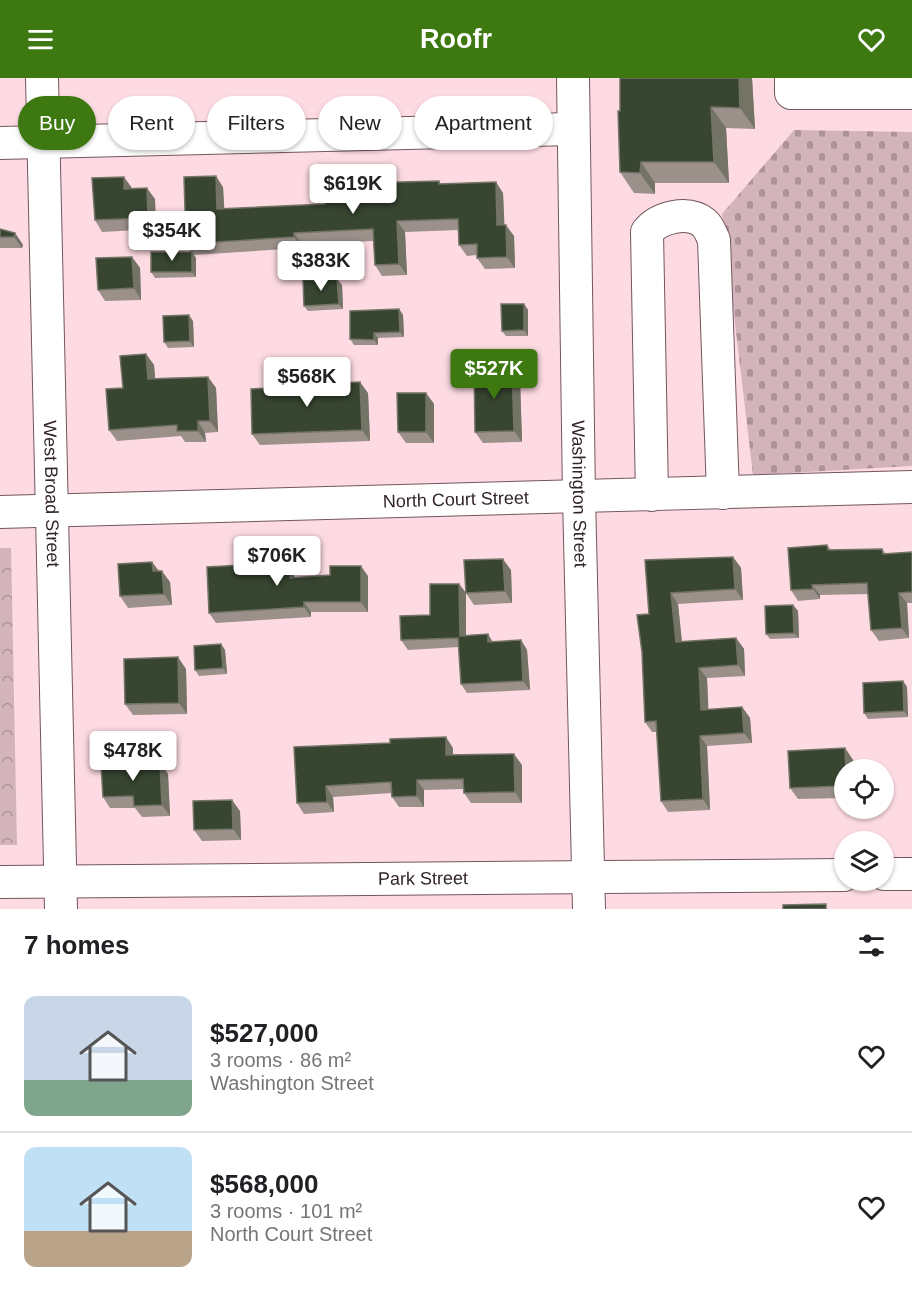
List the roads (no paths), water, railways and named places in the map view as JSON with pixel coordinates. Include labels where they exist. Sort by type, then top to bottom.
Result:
[{"type":"street","name":"West Broad Street","points":[[42,78],[43,96]]},
{"type":"street","name":"Washington Street","points":[[573,78],[579,497],[589,909]]},
{"type":"street","points":[[791,78],[791,93],[912,93]]},
{"type":"street","points":[[96,141],[573,129]]},
{"type":"street","points":[[0,143],[18,143]]},
{"type":"street","name":"West Broad Street","points":[[44,150],[60,895]]},
{"type":"street","points":[[652,495],[647,232],[655,223],[665,219],[693,216],[707,224],[714,240],[723,493]]},
{"type":"street","name":"North Court Street","points":[[0,512],[912,487]]},
{"type":"street","points":[[894,874],[912,874]]},
{"type":"street","name":"Park Street","points":[[0,882],[60,895],[589,876],[834,875]]}]
